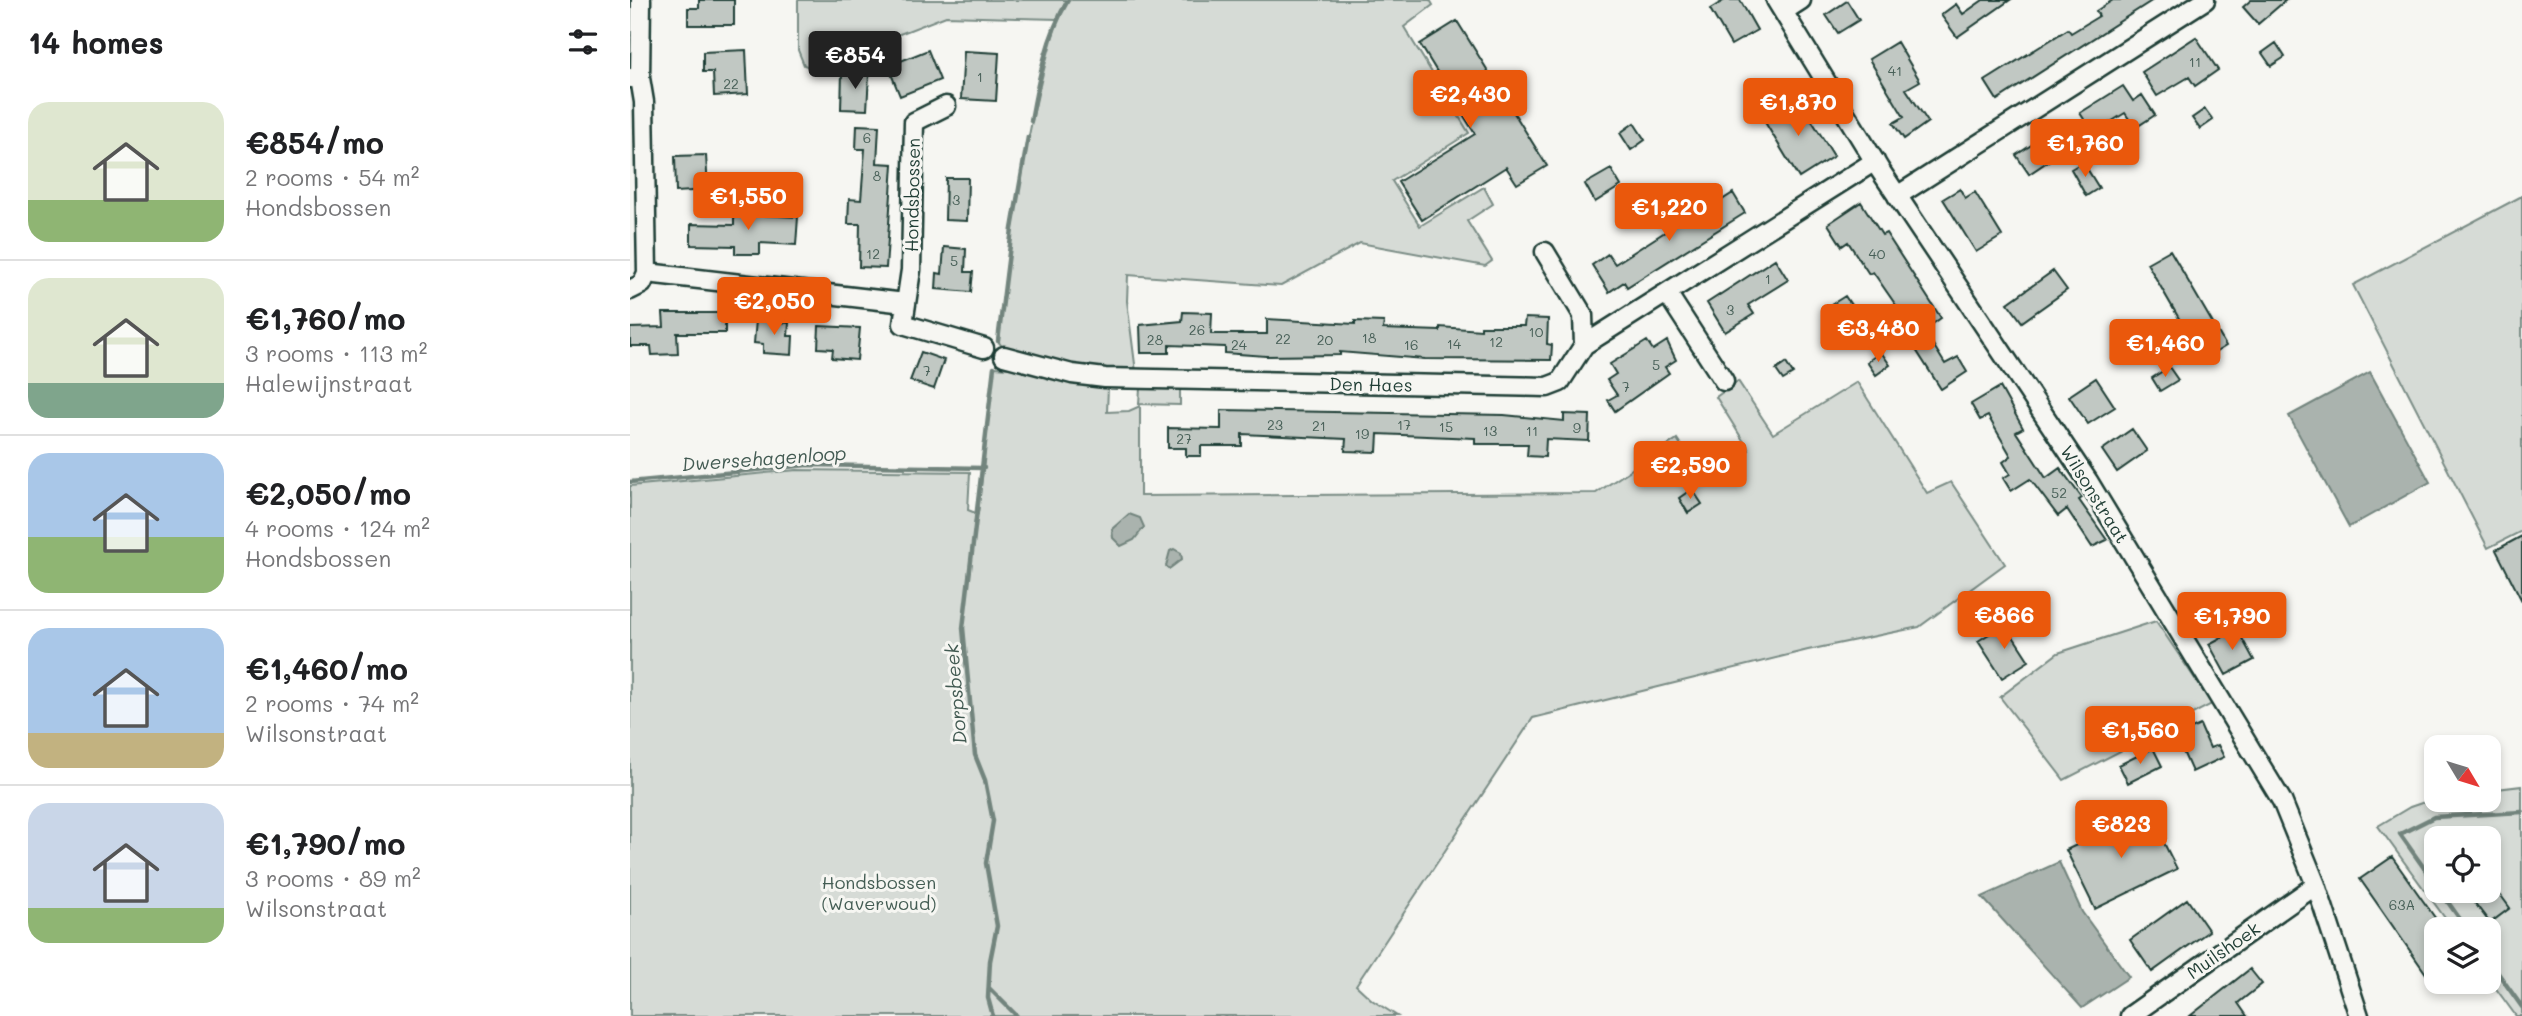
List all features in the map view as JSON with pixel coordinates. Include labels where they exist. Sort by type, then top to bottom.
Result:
[{"type":"street","points":[[630,290],[642,284],[648,273],[644,102],[635,78],[641,0]]},
{"type":"street","points":[[1780,6],[1801,0]]},
{"type":"street","points":[[1898,196],[2205,0]]},
{"type":"street","name":"Wilsonstraat","points":[[1780,6],[1875,161],[2088,481],[2282,802],[2316,885],[2358,1016]]},
{"type":"street","name":"Hondsbossen","points":[[905,303],[911,270],[914,122],[946,106]]},
{"type":"street","name":"Den Haes","points":[[1004,356],[1072,374],[1137,380],[1547,387],[1560,382],[1584,345],[1875,161]]},
{"type":"street","points":[[1545,252],[1583,315],[1584,345]]},
{"type":"street","points":[[648,273],[905,303],[903,324],[984,348]]},
{"type":"street","points":[[1667,293],[1724,381]]},
{"type":"street","name":"Muilshoek","points":[[2130,1016],[2316,885]]},
{"type":"green space","points":[[798,0],[1430,0],[1433,5],[1404,27],[1469,133],[1392,181],[1420,226],[1484,187],[1493,204],[1467,221],[1492,261],[1485,266],[1360,243],[1281,286],[1128,275],[1127,301],[1136,372],[1097,371],[1004,349],[998,341],[1014,219],[1028,138],[1058,19],[946,16],[812,68],[804,65],[798,50]]},
{"type":"green space","points":[[2522,196],[2522,531],[2488,548],[2353,285]]},
{"type":"green space","name":"Hondsbossen (Waverwoud)","points":[[994,367],[1023,369],[1108,387],[1107,412],[1129,411],[1140,406],[1140,496],[1596,493],[1677,439],[1704,480],[1749,450],[1716,397],[1738,381],[1773,434],[1857,382],[1927,493],[1951,482],[2005,564],[1919,627],[1808,650],[1533,718],[1356,985],[1372,1000],[1397,1016],[630,1016],[630,486],[797,470],[970,472],[968,510],[978,514]]},
{"type":"green space","points":[[1140,388],[1180,389],[1180,405],[1139,404]]},
{"type":"green space","points":[[2156,621],[2212,704],[2064,780],[2000,697],[2058,653]]},
{"type":"green space","points":[[2522,786],[2522,1016],[2516,1016],[2500,994],[2501,917],[2444,917],[2434,903],[2501,903],[2501,826],[2424,826],[2424,889],[2378,826],[2410,807],[2424,802],[2424,812],[2501,812],[2501,789]]},
{"type":"shaded area","points":[[2370,372],[2430,482],[2349,527],[2289,416]]},
{"type":"shaded area","points":[[1129,514],[1140,518],[1144,527],[1134,540],[1121,546],[1113,538],[1112,529]]},
{"type":"shaded area","points":[[1174,549],[1181,553],[1182,559],[1169,569],[1166,566],[1170,551]]},
{"type":"shaded area","points":[[2059,862],[2082,912],[2129,977],[2082,1008],[1982,897]]},
{"type":"building","points":[[699,0],[734,0],[734,25],[688,25],[688,8],[699,8]]},
{"type":"building","points":[[1725,0],[1740,0],[1757,30],[1731,45],[1710,9]]},
{"type":"building","points":[[1983,0],[2010,0],[1957,37],[1941,15],[1956,4],[1963,14]]},
{"type":"building","points":[[2113,0],[2153,0],[1997,100],[1985,81],[2068,29],[2071,33],[2099,16],[2096,11]]},
{"type":"building","points":[[2251,0],[2286,0],[2258,24],[2243,7]]},
{"type":"building","points":[[1847,1],[1859,20],[1838,33],[1826,15]]},
{"type":"building","points":[[1457,21],[1547,166],[1517,184],[1506,167],[1422,220],[1398,182],[1475,134],[1420,44]]},
{"type":"building","points":[[2196,37],[2218,70],[2195,86],[2189,77],[2157,96],[2142,72]]},
{"type":"building","points":[[1897,42],[1920,81],[1906,89],[1928,122],[1904,139],[1893,123],[1904,117],[1869,59]]},
{"type":"building","points":[[2276,43],[2285,57],[2271,66],[2262,53]]},
{"type":"building","points":[[746,50],[748,94],[714,96],[713,72],[703,72],[703,52]]},
{"type":"building","points":[[928,50],[940,80],[900,96],[888,66]]},
{"type":"building","points":[[964,51],[999,53],[996,101],[961,99]]},
{"type":"building","points":[[842,73],[869,74],[867,110],[841,109]]},
{"type":"building","points":[[2123,86],[2133,101],[2142,95],[2155,115],[2135,128],[2125,113],[2093,133],[2080,113]]},
{"type":"building","points":[[1797,97],[1834,156],[1799,178],[1763,119]]},
{"type":"building","points":[[2205,109],[2213,120],[2200,129],[2192,118]]},
{"type":"building","points":[[1634,123],[1645,140],[1631,150],[1620,133]]},
{"type":"building","points":[[857,125],[879,126],[877,163],[893,164],[886,268],[859,267],[860,224],[848,224],[849,199],[861,200],[865,149],[856,149]]},
{"type":"building","points":[[2050,133],[2062,152],[2029,174],[2016,155]]},
{"type":"building","points":[[706,155],[708,190],[676,192],[675,156]]},
{"type":"building","points":[[2083,162],[2099,188],[2086,196],[2071,169]]},
{"type":"building","points":[[1611,169],[1621,186],[1595,202],[1585,184]]},
{"type":"building","points":[[946,178],[968,178],[967,221],[945,220]]},
{"type":"building","points":[[1960,189],[1965,198],[1975,192],[2002,236],[1976,252],[1943,199]]},
{"type":"building","points":[[1733,193],[1745,213],[1627,287],[1624,282],[1609,292],[1592,265],[1608,254],[1615,264],[1671,228],[1667,221],[1692,205],[1699,215]]},
{"type":"building","points":[[1861,202],[1882,235],[1886,233],[1941,318],[1924,330],[1945,364],[1958,357],[1967,372],[1941,389],[1909,339],[1905,342],[1891,321],[1902,314],[1873,272],[1869,274],[1848,242],[1842,246],[1828,224]]},
{"type":"building","points":[[760,211],[760,215],[798,217],[796,245],[760,243],[760,254],[735,254],[735,246],[691,245],[691,224],[734,225],[734,212]]},
{"type":"building","points":[[944,247],[966,249],[965,272],[973,272],[971,292],[936,289],[937,273],[942,274]]},
{"type":"building","points":[[2170,250],[2226,346],[2203,360],[2147,263]]},
{"type":"building","points":[[1775,259],[1788,280],[1748,305],[1754,314],[1725,332],[1707,303]]},
{"type":"building","points":[[2053,271],[2067,290],[2022,322],[2008,303]]},
{"type":"building","points":[[1845,296],[1853,308],[1833,320],[1826,308]]},
{"type":"building","points":[[1183,312],[1212,313],[1211,334],[1267,334],[1267,319],[1355,324],[1355,321],[1384,322],[1383,329],[1440,331],[1440,327],[1481,330],[1481,326],[1524,326],[1525,318],[1548,319],[1547,344],[1552,345],[1551,360],[1425,359],[1340,352],[1340,355],[1266,356],[1225,353],[1225,347],[1169,345],[1169,353],[1141,353],[1140,325],[1182,321]]},
{"type":"building","points":[[663,313],[725,313],[725,333],[677,333],[678,354],[652,355],[651,346],[630,346],[630,328],[664,327]]},
{"type":"building","points":[[756,320],[789,323],[788,336],[793,336],[792,355],[763,353],[763,344],[754,343]]},
{"type":"building","points":[[819,326],[860,328],[857,360],[832,358],[833,349],[818,348]]},
{"type":"building","points":[[1647,341],[1653,350],[1667,341],[1676,360],[1665,367],[1669,373],[1615,411],[1608,400],[1617,395],[1607,380],[1616,374],[1610,364]]},
{"type":"building","points":[[921,352],[944,360],[934,389],[910,381]]},
{"type":"building","points":[[1881,352],[1890,365],[1876,375],[1867,362]]},
{"type":"building","points":[[1786,363],[1793,374],[1783,380],[1776,370]]},
{"type":"building","points":[[2169,367],[2178,380],[2160,391],[2152,378]]},
{"type":"building","points":[[2096,378],[2115,407],[2088,424],[2069,396]]},
{"type":"building","points":[[2000,387],[2023,428],[2016,432],[2046,478],[2060,468],[2107,540],[2092,547],[2067,509],[2058,516],[2030,479],[2011,491],[2003,478],[2010,474],[2003,462],[2011,456],[1988,416],[1980,420],[1971,404]]},
{"type":"building","points":[[1221,410],[1504,415],[1564,421],[1564,414],[1590,415],[1589,441],[1546,439],[1545,457],[1527,456],[1528,444],[1475,444],[1475,438],[1378,434],[1377,452],[1345,451],[1346,439],[1242,434],[1242,446],[1201,446],[1201,456],[1186,456],[1186,448],[1168,448],[1168,428],[1221,429]]},
{"type":"building","points":[[2132,429],[2147,451],[2117,472],[2102,450]]},
{"type":"building","points":[[1692,489],[1702,504],[1688,513],[1679,498]]},
{"type":"building","points":[[2522,536],[2522,601],[2496,550]]},
{"type":"building","points":[[2005,624],[2029,661],[2002,678],[1978,641]]},
{"type":"building","points":[[2237,629],[2254,660],[2226,675],[2209,644]]},
{"type":"building","points":[[2200,725],[2210,748],[2218,745],[2224,757],[2192,772],[2176,736]]},
{"type":"building","points":[[2153,748],[2162,766],[2128,783],[2119,765]]},
{"type":"building","points":[[2148,811],[2177,869],[2095,909],[2066,850]]},
{"type":"building","points":[[2392,857],[2434,917],[2424,917],[2424,971],[2360,879]]},
{"type":"building","points":[[2501,896],[2510,908],[2498,917],[2485,917],[2475,903],[2501,903]]},
{"type":"building","points":[[2187,899],[2209,931],[2152,972],[2130,940]]},
{"type":"building","points":[[2250,969],[2262,984],[2238,1003],[2247,1016],[2190,1016]]},
{"type":"waterway","name":"Dorpsbeek","points":[[1031,121],[1049,43],[1068,0]]},
{"type":"waterway","name":"Dorpsbeek","points":[[998,341],[1012,229],[1028,137]]},
{"type":"waterway","name":"Dorpsbeek","points":[[993,1016],[988,998],[990,961],[997,926],[986,863],[993,821],[985,780],[975,755],[963,628],[994,367]]},
{"type":"waterway","name":"Dwersehagenloop","points":[[630,482],[808,465],[984,468]]},
{"type":"waterway","points":[[2424,868],[2400,834],[2434,817],[2522,812]]},
{"type":"waterway","points":[[2449,903],[2458,917]]},
{"type":"waterway","points":[[2501,977],[2522,1007]]},
{"type":"waterway","points":[[989,988],[1017,1016]]}]
